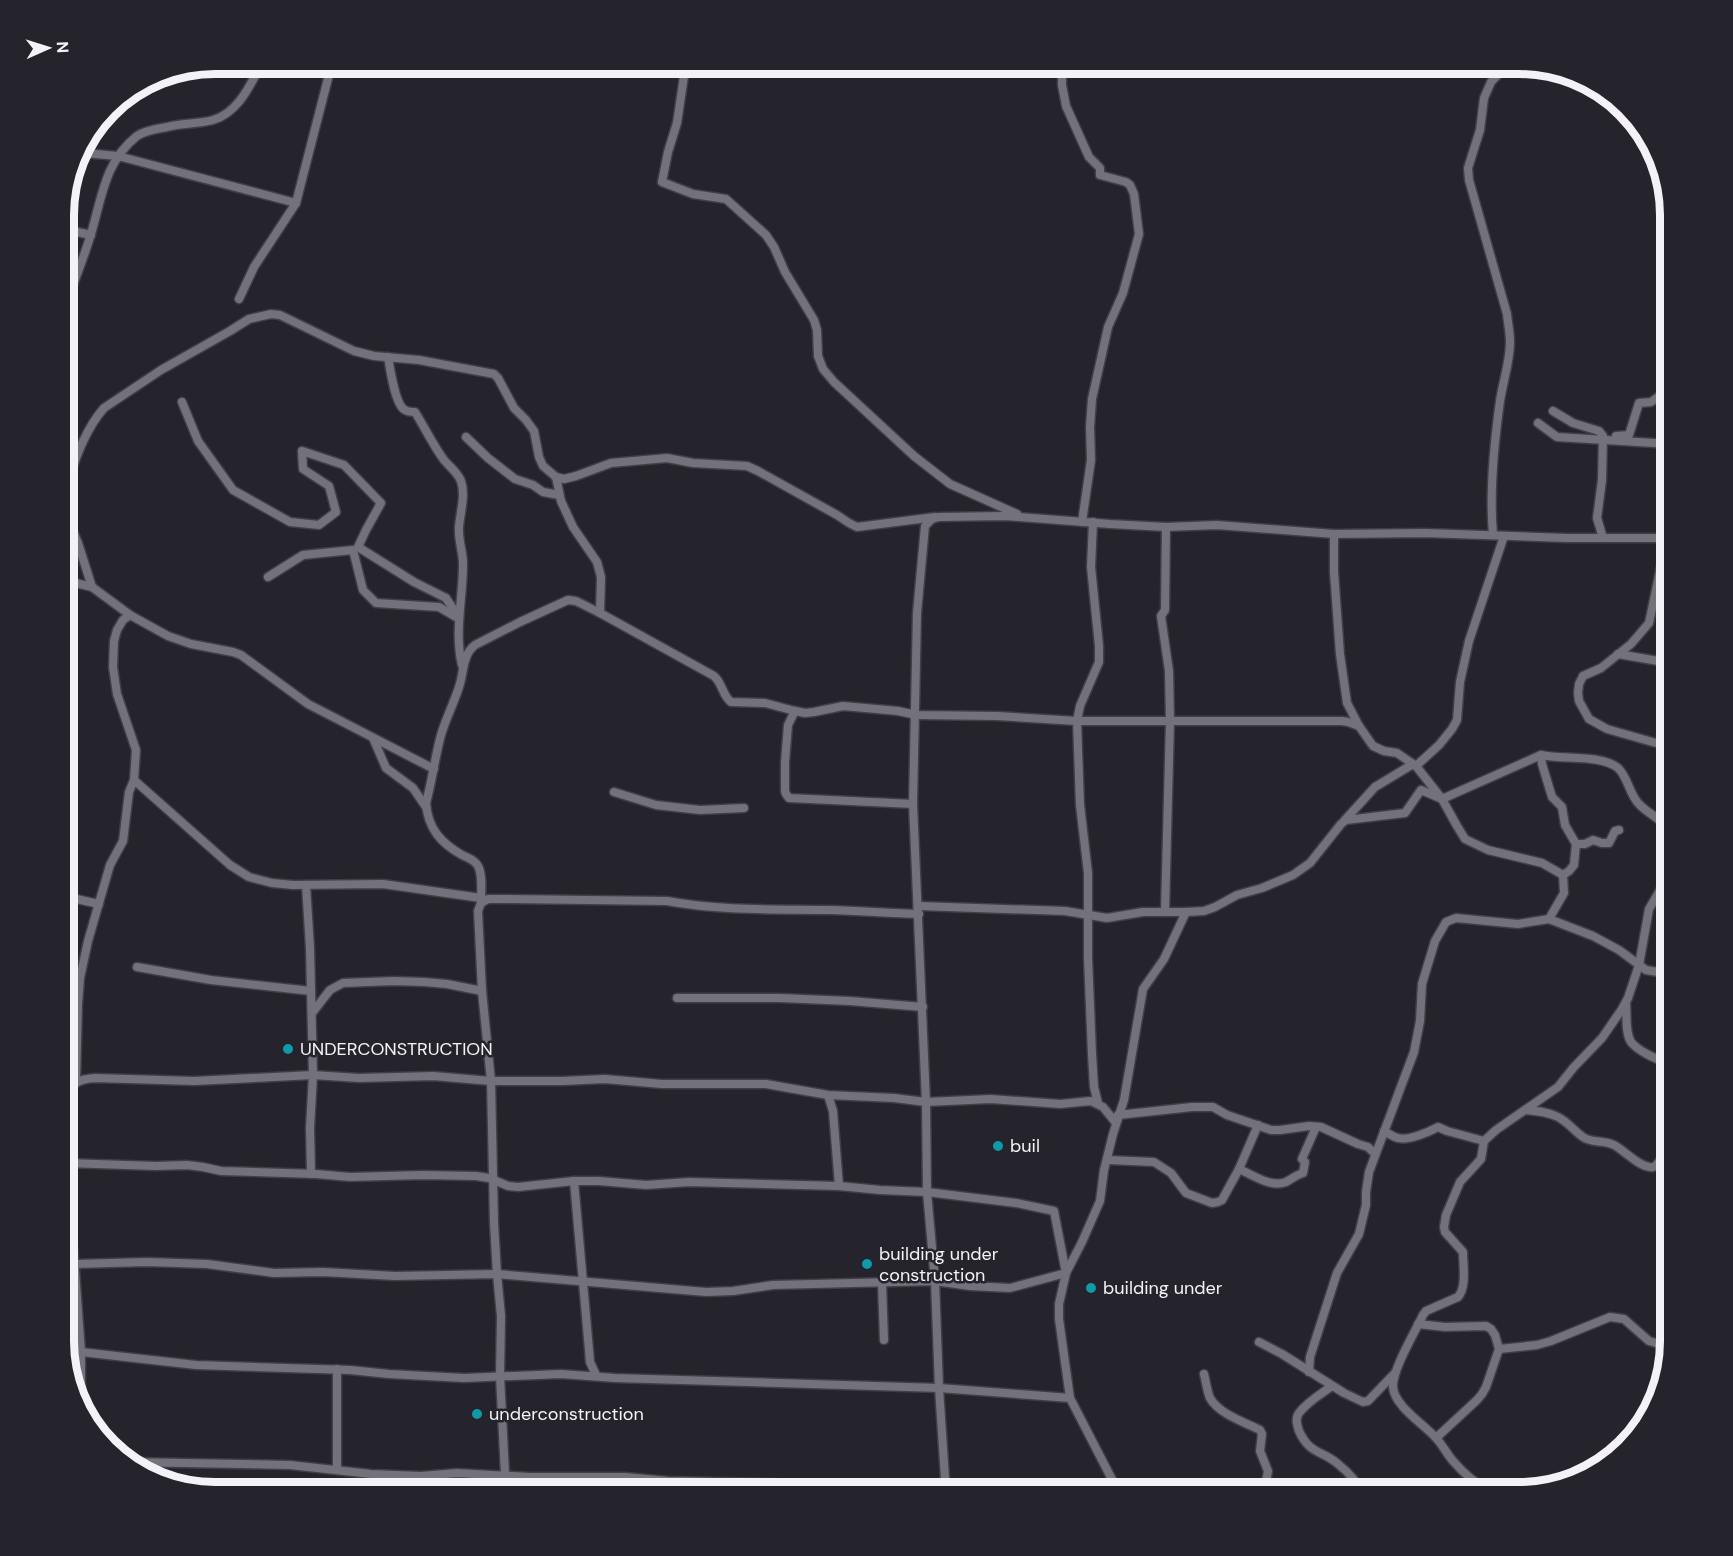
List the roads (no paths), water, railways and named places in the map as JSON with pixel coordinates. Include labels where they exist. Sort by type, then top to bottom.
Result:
[{"type":"street","points":[[74,281],[91,235],[109,170],[118,156],[146,131],[177,124],[212,121],[231,111],[256,74]]},
{"type":"street","points":[[239,299],[254,267],[296,204],[329,74]]},
{"type":"street","points":[[684,74],[677,123],[662,182],[693,194],[726,199],[734,205],[766,235],[774,247],[785,272],[814,320],[817,330],[818,356],[823,369],[834,382],[914,456],[950,484],[1023,517]]},
{"type":"street","points":[[1062,74],[1063,96],[1089,157],[1100,168],[1100,175],[1130,185],[1134,194],[1139,226],[1138,243],[1123,293],[1108,327],[1092,399],[1091,460],[1082,522]]},
{"type":"street","points":[[1493,534],[1491,516],[1493,467],[1500,400],[1510,344],[1507,314],[1467,168],[1480,130],[1484,98],[1491,82],[1499,74]]},
{"type":"street","points":[[87,154],[118,156],[296,204]]},
{"type":"street","points":[[74,231],[91,235]]},
{"type":"street","points":[[74,463],[81,444],[104,408],[161,370],[249,319],[271,314],[280,315],[354,351],[494,374],[514,408],[534,431],[543,466],[556,477],[576,476],[611,463],[650,459],[747,466],[857,526],[939,517],[1023,517],[1166,527],[1217,525],[1334,534],[1425,532],[1504,536],[1659,538]]},
{"type":"street","points":[[388,357],[392,382],[402,408],[415,412],[443,459],[461,483],[459,530],[462,571],[458,633],[463,669]]},
{"type":"street","points":[[1604,438],[1629,435],[1638,403],[1651,402],[1659,396]]},
{"type":"street","points":[[182,402],[198,441],[233,490],[290,522],[320,525],[336,512],[329,486],[303,469],[302,451],[344,465],[381,503],[358,548],[414,582],[446,598],[459,618]]},
{"type":"street","points":[[1553,411],[1573,423],[1599,431],[1604,438],[1597,518],[1603,538]]},
{"type":"street","points":[[1538,423],[1557,437],[1659,443]]},
{"type":"street","points":[[466,437],[515,479],[534,485],[543,492],[560,495]]},
{"type":"street","points":[[556,477],[560,495],[578,536],[591,550],[597,562],[601,577],[600,613]]},
{"type":"street","points":[[939,517],[932,519],[925,526],[924,531],[917,613],[913,804],[923,1007],[927,1191],[935,1281],[945,1482]]},
{"type":"street","points":[[1093,522],[1090,567],[1099,662],[1080,706],[1077,721],[1080,805],[1088,873],[1087,916],[1092,1054],[1094,1087],[1098,1103]]},
{"type":"street","points":[[1165,912],[1170,721],[1169,671],[1161,616],[1165,600],[1166,527]]},
{"type":"street","points":[[74,534],[92,587]]},
{"type":"street","points":[[1334,534],[1334,572],[1340,654],[1347,703],[1359,726],[1373,746],[1397,753],[1414,765],[1442,798],[1465,839],[1488,850],[1542,863],[1563,874]]},
{"type":"street","points":[[134,780],[230,865],[249,877],[272,883],[383,884],[481,901],[488,899],[645,900],[667,901],[691,906],[766,911],[1065,911],[1107,918],[1143,912],[1186,912],[1211,909],[1237,895],[1262,888],[1293,875],[1310,863],[1375,787],[1414,765],[1439,745],[1452,729],[1457,720],[1460,682],[1469,641],[1504,536]]},
{"type":"street","points":[[268,578],[303,555],[353,550],[363,590],[376,603],[439,607],[459,618]]},
{"type":"street","points":[[1659,579],[1649,623],[1639,636],[1601,668],[1585,674],[1578,688],[1579,701],[1589,719],[1607,729],[1659,744]]},
{"type":"street","points":[[74,583],[92,587],[130,615],[158,631],[183,641],[241,656],[308,704],[434,769]]},
{"type":"street","points":[[427,807],[441,738],[459,689],[465,658],[472,647],[562,602],[573,600],[714,676],[721,683],[730,702],[765,703],[795,711],[814,712],[843,706],[916,715],[997,716],[1077,721],[1348,722],[1359,726]]},
{"type":"street","points":[[76,1082],[80,978],[110,865],[123,841],[129,792],[134,780],[136,750],[117,694],[113,667],[114,641],[117,630],[123,620],[130,615]]},
{"type":"street","points":[[1618,654],[1659,661]]},
{"type":"street","points":[[795,711],[788,725],[785,762],[787,797],[913,804]]},
{"type":"street","points":[[373,738],[386,768],[413,788],[427,807],[438,838],[474,861],[480,872],[481,901],[478,911],[482,991],[491,1081],[496,1274],[501,1316],[500,1376],[505,1482]]},
{"type":"street","points":[[1344,821],[1405,813],[1421,790],[1442,798],[1541,755],[1601,760],[1616,766],[1625,778],[1634,798],[1644,810],[1660,821]]},
{"type":"street","points":[[1541,755],[1552,797],[1562,807],[1565,825],[1576,844],[1574,865],[1563,874]]},
{"type":"street","points":[[614,792],[656,805],[700,810],[744,808]]},
{"type":"street","points":[[1576,844],[1585,844],[1593,840],[1609,843],[1615,831],[1619,830]]},
{"type":"street","points":[[1549,919],[1564,893],[1563,874]]},
{"type":"street","points":[[306,885],[313,1076],[310,1128],[311,1174]]},
{"type":"street","points":[[1475,1482],[1394,1395],[1395,1373],[1426,1311],[1458,1298],[1462,1294],[1462,1252],[1445,1232],[1444,1227],[1446,1215],[1460,1182],[1481,1159],[1484,1141],[1496,1130],[1558,1087],[1574,1066],[1602,1038],[1626,1002],[1639,965],[1649,909],[1660,891]]},
{"type":"street","points":[[74,898],[99,904]]},
{"type":"street","points":[[1113,1482],[1070,1398],[1059,1304],[1066,1273],[1100,1201],[1103,1177],[1124,1100],[1143,989],[1164,958],[1186,912]]},
{"type":"street","points":[[1310,1372],[1310,1357],[1337,1273],[1359,1234],[1366,1205],[1369,1172],[1414,1052],[1420,1021],[1422,984],[1435,941],[1446,922],[1456,918],[1518,924],[1549,919],[1593,936],[1619,950],[1646,970],[1660,972]]},
{"type":"street","points":[[137,968],[213,981],[311,991]]},
{"type":"street","points":[[311,1014],[330,990],[343,983],[414,982],[447,984],[482,991]]},
{"type":"street","points":[[677,998],[780,998],[923,1007]]},
{"type":"street","points":[[1626,1002],[1628,1033],[1631,1041],[1660,1059]]},
{"type":"street","points":[[74,1084],[81,1080],[95,1078],[194,1081],[313,1076],[359,1078],[433,1076],[491,1081],[605,1079],[662,1084],[766,1084],[828,1095],[926,1102],[991,1100],[1060,1104],[1084,1101],[1098,1103],[1117,1119],[1208,1106],[1271,1130],[1316,1127],[1368,1147],[1375,1155]]},
{"type":"street","points":[[828,1095],[833,1111],[838,1186]]},
{"type":"street","points":[[1526,1110],[1558,1117],[1586,1140],[1608,1142],[1638,1162],[1650,1167],[1658,1164],[1660,1159]]},
{"type":"street","points":[[1108,1160],[1154,1162],[1171,1173],[1186,1193],[1212,1203],[1218,1202],[1222,1200],[1239,1169],[1258,1125]]},
{"type":"street","points":[[1239,1169],[1270,1183],[1278,1184],[1289,1181],[1295,1175],[1303,1173],[1304,1155],[1316,1127]]},
{"type":"street","points":[[1384,1131],[1404,1138],[1438,1127],[1484,1141]]},
{"type":"street","points":[[74,1163],[187,1165],[221,1171],[350,1177],[476,1176],[518,1187],[574,1181],[599,1181],[646,1185],[688,1182],[927,1191],[1016,1203],[1054,1211],[1066,1273]]},
{"type":"street","points":[[574,1181],[589,1356],[596,1376]]},
{"type":"street","points":[[74,1257],[81,1352],[81,1387]]},
{"type":"street","points":[[75,1267],[147,1262],[207,1264],[274,1273],[323,1272],[395,1276],[496,1274],[706,1292],[733,1291],[772,1285],[935,1281],[1011,1288],[1066,1273]]},
{"type":"street","points":[[882,1283],[884,1340]]},
{"type":"street","points":[[1499,1349],[1544,1343],[1610,1317],[1624,1319],[1649,1341],[1660,1344]]},
{"type":"street","points":[[1418,1324],[1445,1327],[1486,1326],[1495,1335],[1499,1349],[1482,1394],[1436,1438]]},
{"type":"street","points":[[1259,1342],[1363,1402],[1368,1401],[1395,1373]]},
{"type":"street","points":[[81,1352],[196,1365],[336,1369],[447,1377],[561,1374],[615,1378],[939,1388],[1070,1398]]},
{"type":"street","points":[[336,1369],[337,1470]]},
{"type":"street","points":[[1204,1374],[1209,1396],[1214,1404],[1260,1430],[1262,1434],[1260,1451],[1268,1471],[1266,1482]]},
{"type":"street","points":[[1332,1386],[1301,1411],[1297,1417],[1297,1425],[1308,1445],[1338,1464],[1356,1482]]},
{"type":"street","points":[[141,1462],[290,1465],[371,1474],[421,1476],[458,1473],[505,1474],[530,1477],[625,1477],[694,1482]]},
{"type":"place","name":"UNDERCONSTRUCTION","points":[[288,1049]]},
{"type":"place","name":"buil","points":[[998,1146]]},
{"type":"place","name":"building under construction","points":[[867,1264]]},
{"type":"place","name":"building under","points":[[1091,1288]]},
{"type":"place","name":"underconstruction","points":[[477,1414]]}]
